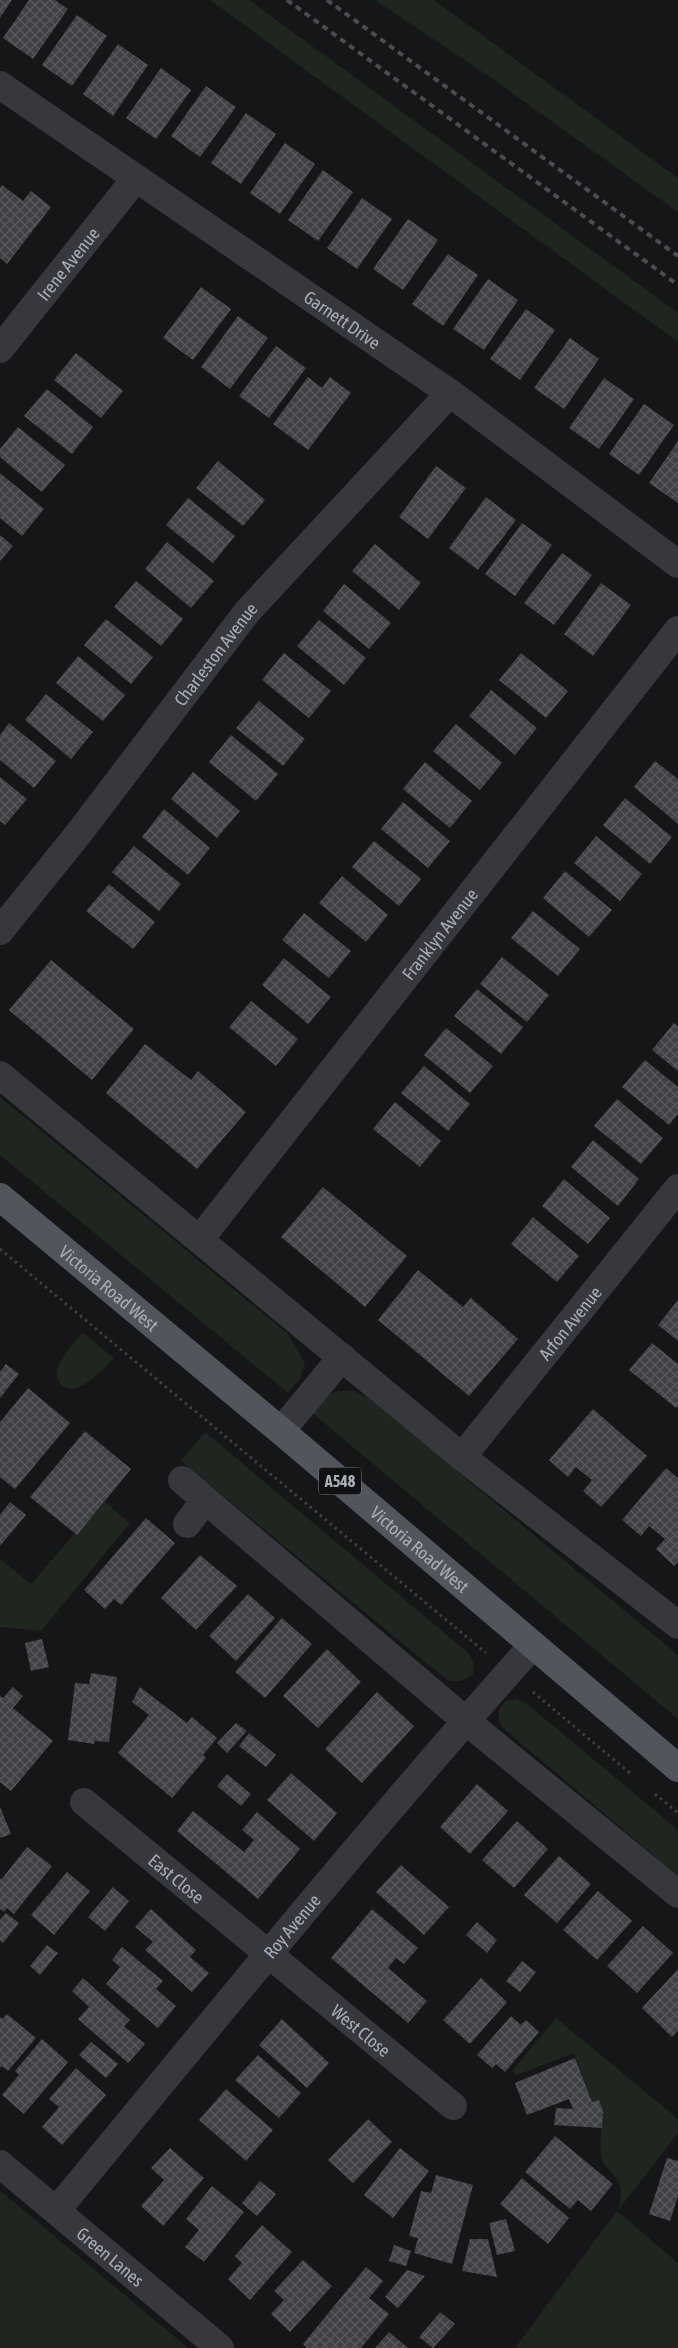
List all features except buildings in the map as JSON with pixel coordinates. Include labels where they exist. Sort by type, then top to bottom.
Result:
[{"type":"main road","name":"Victoria Road West","points":[[0,1197],[281,1431],[678,1768]]},
{"type":"street","name":"Garnett Drive","points":[[0,85],[450,393],[678,564]]},
{"type":"street","name":"Irene Avenue","points":[[0,349],[136,178]]},
{"type":"street","name":"Charleston Avenue","points":[[0,931],[79,833],[248,612],[450,393]]},
{"type":"street","name":"Franklyn Avenue","points":[[200,1239],[678,630]]},
{"type":"street","points":[[0,1074],[462,1457],[678,1625]]},
{"type":"street","name":"Arfon Avenue","points":[[462,1457],[678,1188]]},
{"type":"street","points":[[281,1431],[342,1357]]},
{"type":"street","points":[[182,1480],[466,1721],[678,1894]]},
{"type":"street","points":[[187,1524],[206,1500]]},
{"type":"street","name":"Roy Avenue","points":[[56,2211],[269,1954],[466,1721],[533,1645]]},
{"type":"street","name":"East Close","points":[[84,1802],[269,1954]]},
{"type":"street","name":"West Close","points":[[269,1954],[453,2106]]},
{"type":"street","name":"Green Lanes","points":[[0,2164],[220,2348]]},
{"type":"path","points":[[0,1249],[634,1776]]},
{"type":"path","points":[[649,1788],[678,1813]]},
{"type":"shaded area","points":[[210,0],[249,0],[678,313],[678,342]]},
{"type":"shaded area","points":[[375,0],[434,0],[678,178],[678,212],[490,77]]},
{"type":"shaded area","points":[[0,1097],[288,1334],[305,1363],[300,1378],[288,1393],[0,1155]]},
{"type":"shaded area","points":[[83,1333],[114,1358],[99,1374],[86,1383],[76,1388],[67,1388],[58,1380],[59,1366],[62,1358]]},
{"type":"shaded area","points":[[338,1391],[354,1391],[370,1399],[678,1655],[678,1719],[311,1412],[325,1396]]},
{"type":"shaded area","points":[[205,1432],[467,1652],[474,1663],[473,1674],[460,1681],[446,1679],[181,1461]]},
{"type":"shaded area","points":[[105,1502],[130,1523],[41,1631],[0,1627],[0,1559],[31,1584],[75,1533],[77,1535]]},
{"type":"shaded area","points":[[516,1699],[526,1703],[678,1830],[678,1876],[503,1728],[499,1721],[499,1710],[505,1701]]},
{"type":"shaded area","points":[[556,2018],[678,2119],[678,2133],[619,2209],[620,2185],[602,2159],[600,2144],[602,2115],[599,2100],[592,2102],[574,2053],[517,2075],[512,2071]]},
{"type":"shaded area","points":[[0,2191],[15,2203],[188,2348],[0,2348]]},
{"type":"shaded area","points":[[617,2211],[678,2263],[678,2348],[515,2348]]},
{"type":"railway","points":[[287,0],[678,285]]},
{"type":"railway","points":[[327,0],[678,256]]}]
